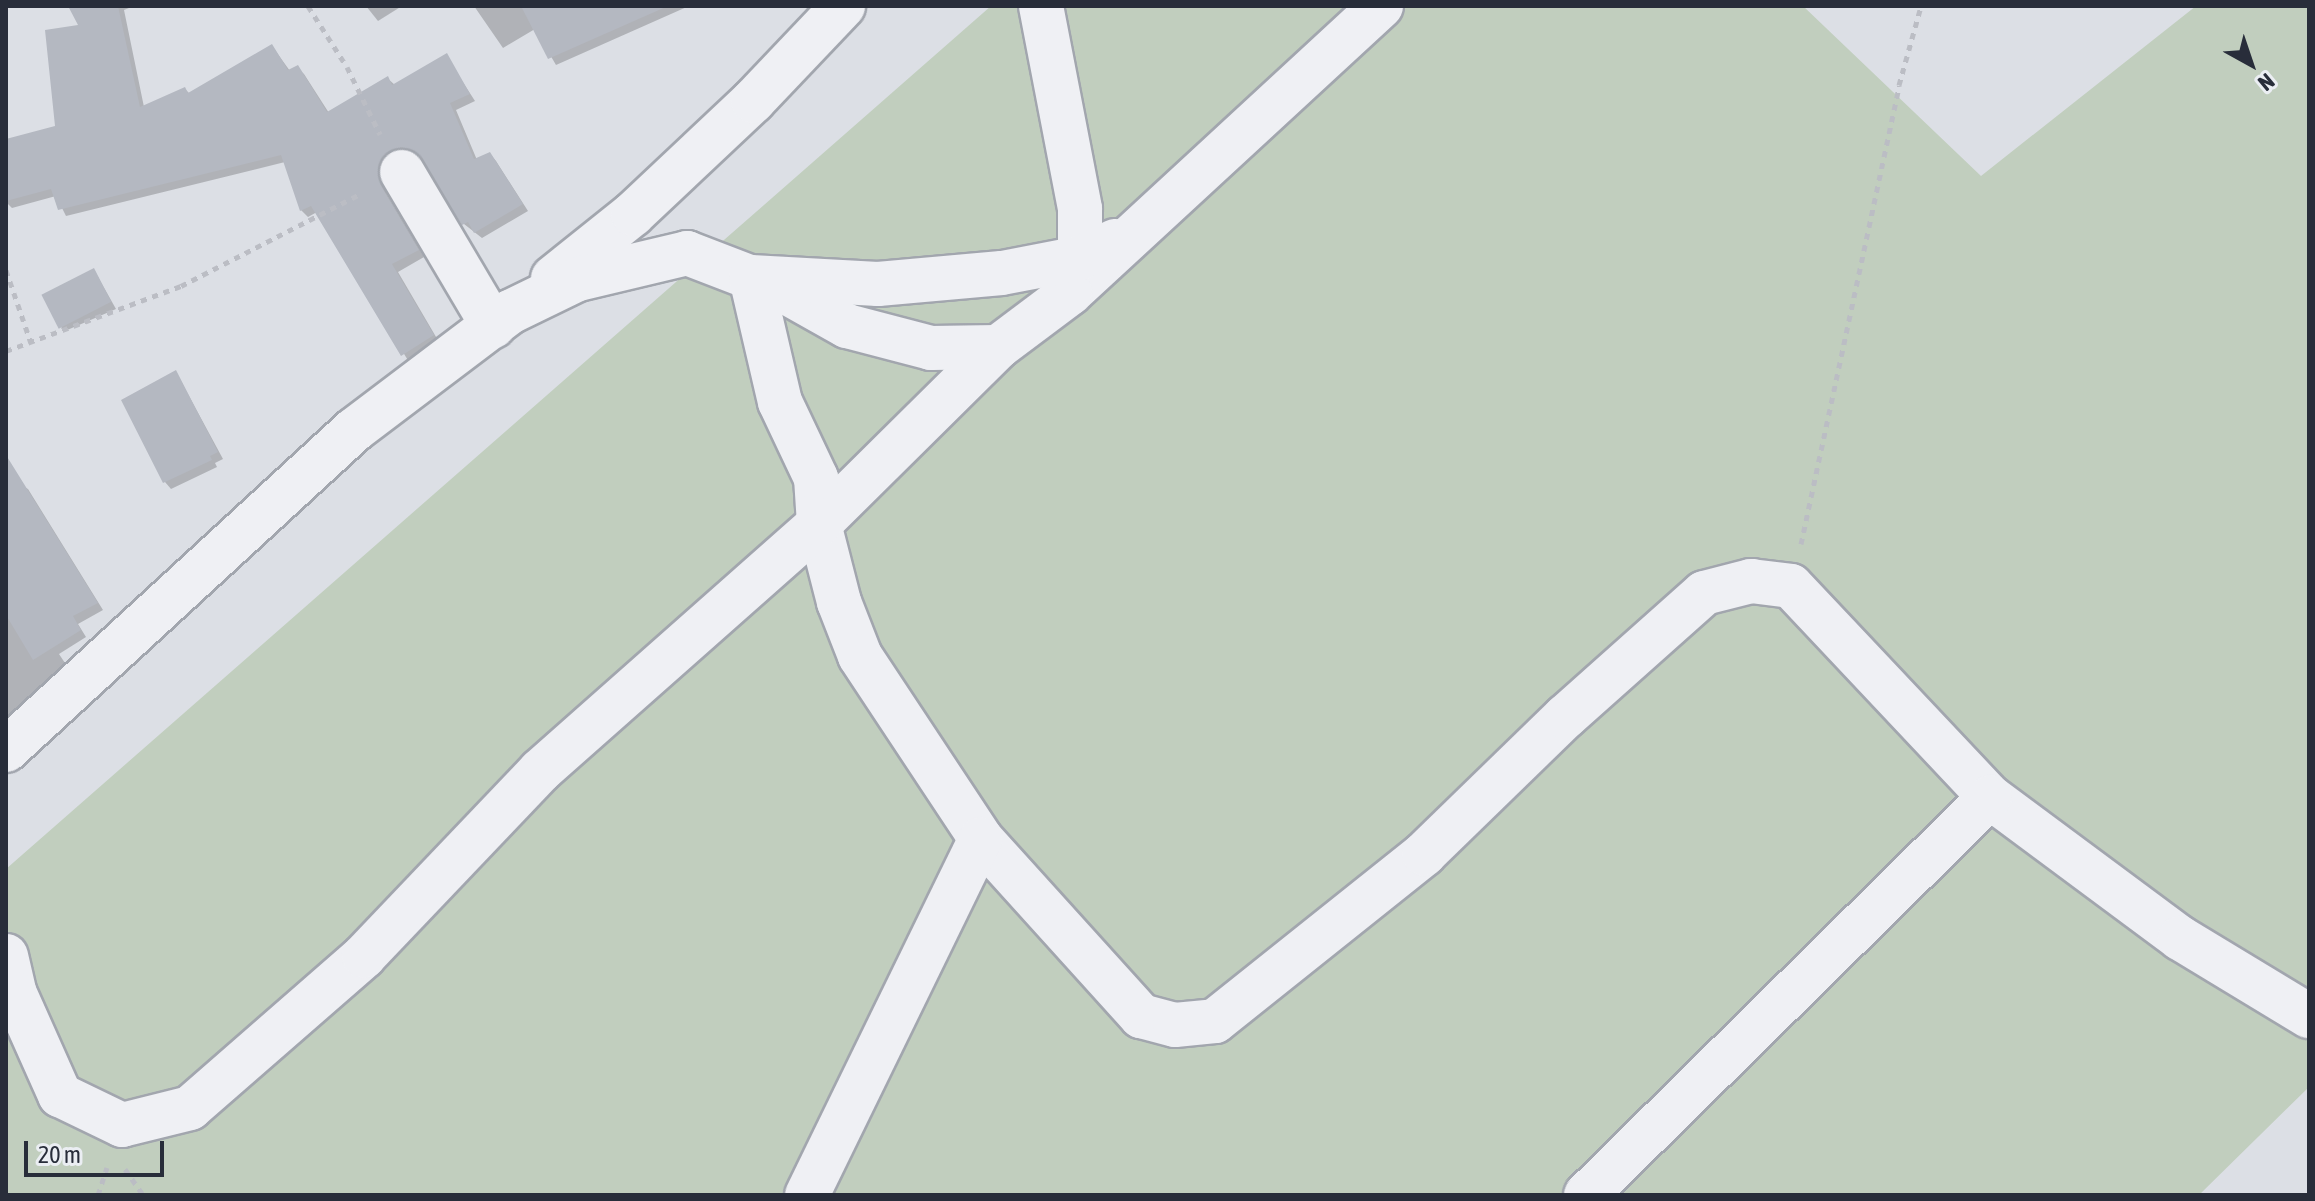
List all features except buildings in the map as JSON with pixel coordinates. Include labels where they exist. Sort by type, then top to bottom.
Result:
[{"type":"street","points":[[6,750],[354,430],[633,214],[753,101],[843,6]]},
{"type":"street","points":[[1041,6],[1080,209],[1075,276]]},
{"type":"street","points":[[6,956],[15,994],[60,1095],[122,1125],[190,1108],[364,956],[540,771],[819,524],[998,347],[1075,276],[1136,232],[1381,6]]},
{"type":"street","points":[[402,172],[501,319]]},
{"type":"street","points":[[501,319],[578,279],[687,253],[751,277],[847,326],[931,348],[998,347]]},
{"type":"street","points":[[751,277],[878,284],[1002,273],[1075,276]]},
{"type":"street","points":[[751,277],[780,402],[816,478],[819,524],[839,602],[860,656],[981,839],[1141,1016],[1175,1025],[1215,1021],[1424,854],[1565,717],[1704,593],[1751,581],[1791,586],[1990,797],[2180,938],[2309,1016]]},
{"type":"street","points":[[1586,1195],[1990,797]]},
{"type":"street","points":[[807,1195],[981,839]]},
{"type":"path","points":[[6,351],[181,286],[402,172],[347,67],[308,6]]},
{"type":"path","points":[[1791,586],[1899,85],[1921,6]]},
{"type":"path","points":[[6,270],[31,343]]},
{"type":"green space","points":[[991,6],[1803,6],[1981,176],[2196,6],[2309,6],[2309,1087],[2199,1195],[6,1195],[6,869]]}]
